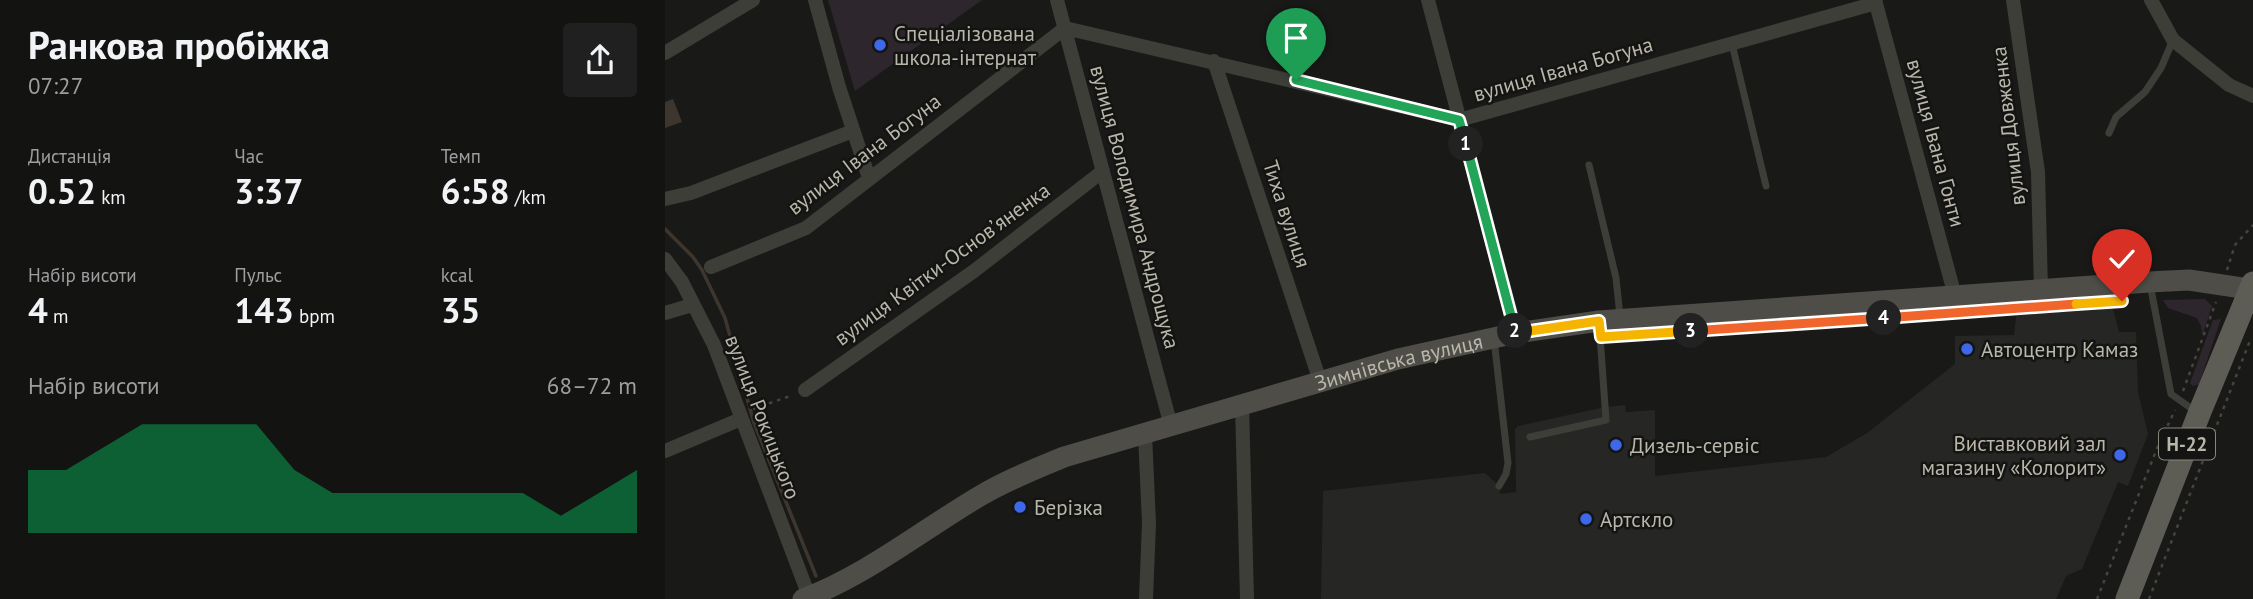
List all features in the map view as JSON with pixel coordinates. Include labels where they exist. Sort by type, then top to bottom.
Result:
[{"type":"main road","name":"Зимнівська вулиця","points":[[815,596],[862,570],[981,495],[1064,457],[1398,359],[1516,333],[1610,321],[2150,282],[2189,280],[2251,286]]},
{"type":"main road","name":"Н-22","points":[[2127,599],[2251,286]]},
{"type":"street","points":[[665,53],[753,0]]},
{"type":"street","points":[[815,0],[839,87],[869,178]]},
{"type":"street","name":"вулиця Володимира Андрощука","points":[[1057,0],[1171,426]]},
{"type":"street","points":[[1428,0],[1516,333]]},
{"type":"street","name":"вулиця Довженка","points":[[2013,0],[2038,173],[2041,290]]},
{"type":"street","points":[[2151,0],[2173,40],[2229,85],[2253,96]]},
{"type":"street","name":"вулиця Івана Богуна","points":[[711,267],[806,228],[1065,28],[1459,120],[1876,1]]},
{"type":"street","name":"вулиця Івана Гонти","points":[[1876,1],[1955,296]]},
{"type":"street","name":"Тиха вулиця","points":[[1214,61],[1320,382]]},
{"type":"street","points":[[665,199],[691,193],[853,131]]},
{"type":"street","name":"вулиця Квітки-Основʼяненка","points":[[805,390],[974,271],[1103,171]]},
{"type":"street","name":"вулиця Рокицького","points":[[665,259],[682,282],[714,345],[741,419],[815,596]]},
{"type":"street","points":[[665,313],[692,305]]},
{"type":"street","points":[[1242,404],[1247,599]]},
{"type":"street","points":[[665,451],[741,419]]},
{"type":"street","points":[[1145,433],[1149,523],[1146,599]]},
{"type":"lane","points":[[2109,133],[2116,117],[2145,92],[2161,68],[2173,40]]},
{"type":"lane","points":[[1732,43],[1766,186]]},
{"type":"lane","points":[[1530,437],[1606,420],[1610,321],[1616,278],[1589,165]]},
{"type":"lane","points":[[2150,282],[2171,394],[2199,414]]},
{"type":"lane","points":[[1494,338],[1508,463],[1506,474],[1499,486]]},
{"type":"path","points":[[2097,599],[2179,400],[2235,245],[2253,225]]},
{"type":"path","points":[[2149,599],[2253,333]]},
{"type":"path","points":[[756,408],[805,390]]},
{"type":"shaded area","name":"Спеціалізована школа-інтернат","points":[[828,0],[982,0],[855,91]]},
{"type":"shaded area","points":[[673,99],[682,122],[665,128],[665,102]]},
{"type":"shaded area","points":[[2205,299],[2212,306],[2202,336],[2197,318],[2168,308],[2163,300]]},
{"type":"shaded area","points":[[2112,305],[2119,332],[2136,332],[2138,392],[2148,434],[2128,486],[2118,482],[2082,569],[2066,576],[2056,599],[1321,599],[1323,491],[1485,473],[1499,486],[1500,494],[1516,492],[1515,429],[1518,426],[1625,405],[1626,412],[1655,410],[1655,476],[1826,457],[1867,433],[1955,364],[1955,336],[2014,335],[2017,310]]},
{"type":"shaded area","points":[[2221,319],[2199,384],[2193,386],[2190,383],[2213,320]]},
{"type":"waterway","points":[[665,229],[702,270],[725,318],[754,423],[816,576]]},
{"type":"place","name":"Спеціалізована школа-інтернат","points":[[880,45]]},
{"type":"place","name":"Автоцентр Камаз","points":[[1967,349]]},
{"type":"place","name":"Дизель-сервіс","points":[[1616,445]]},
{"type":"place","name":"Виставковий зал магазину «Колорит»","points":[[2120,455]]},
{"type":"place","name":"Берізка","points":[[1020,507]]},
{"type":"place","name":"Артскло","points":[[1586,519]]},
{"type":"route","points":[[1296,80],[1459,120],[1516,333],[1599,321],[1601,337],[2122,301]]}]
